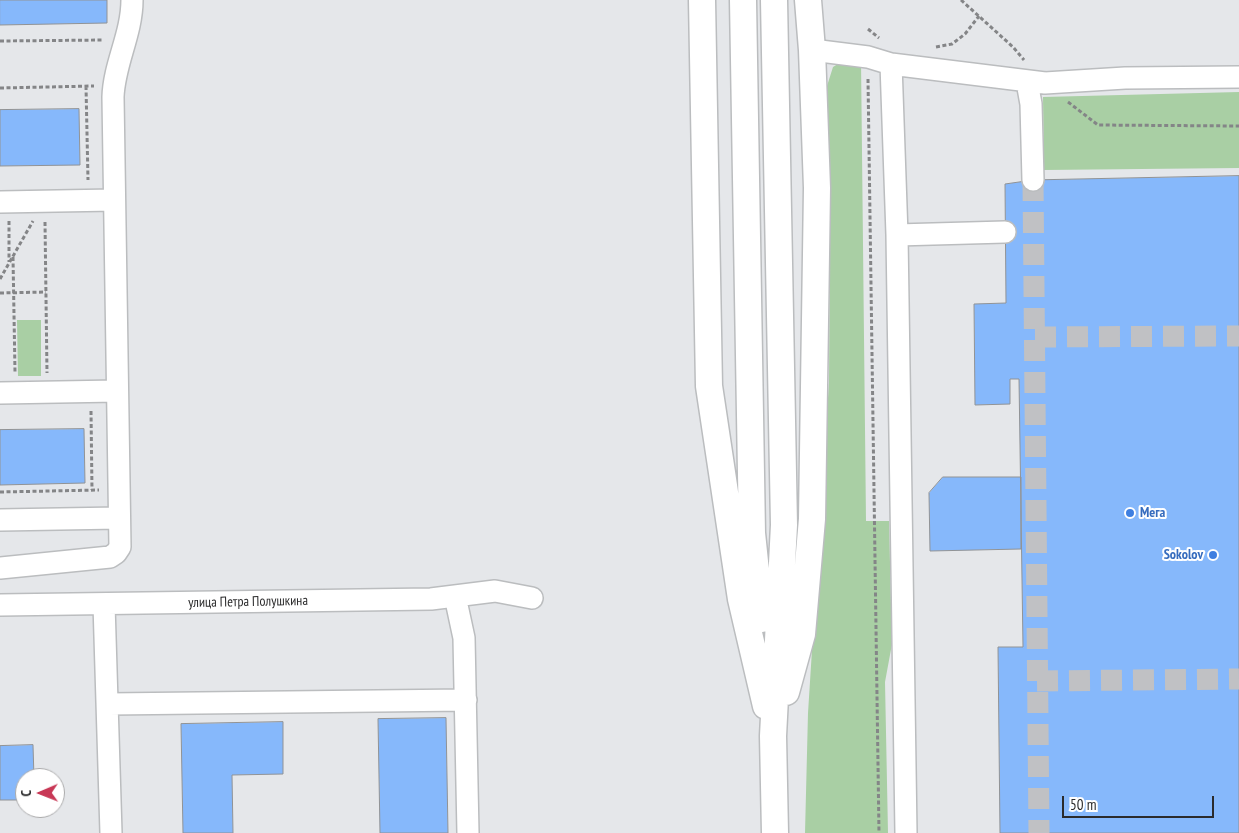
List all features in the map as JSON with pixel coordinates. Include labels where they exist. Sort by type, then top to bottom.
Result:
[{"type":"main road","points":[[702,0],[709,386],[741,599],[773,736]]},
{"type":"main road","points":[[743,0],[752,533],[773,736]]},
{"type":"main road","points":[[774,0],[784,525],[773,736],[775,833]]},
{"type":"main road","points":[[773,736],[802,634],[812,519],[817,188],[812,50],[808,0]]},
{"type":"street","points":[[0,568],[114,555],[120,547],[114,86],[131,18],[132,0]]},
{"type":"street","points":[[812,50],[868,57],[891,64],[1027,82],[1045,83],[1125,78],[1239,77]]},
{"type":"street","points":[[891,64],[897,235],[906,833]]},
{"type":"street","points":[[1027,82],[1031,104],[1033,180]]},
{"type":"street","points":[[4,202],[114,200]]},
{"type":"street","points":[[897,235],[1005,232]]},
{"type":"street","points":[[7,393],[117,391]]},
{"type":"street","points":[[0,520],[119,518]]},
{"type":"street","name":"улица Петра Полушкина","points":[[0,605],[431,599],[495,591],[532,598]]},
{"type":"street","points":[[455,596],[464,638],[468,833]]},
{"type":"street","points":[[104,604],[111,833]]},
{"type":"street","points":[[108,704],[466,700]]},
{"type":"path","points":[[933,48],[952,44],[965,34],[979,16]]},
{"type":"path","points":[[868,30],[882,40]]},
{"type":"path","points":[[0,41],[125,40]]},
{"type":"path","points":[[868,77],[879,833]]},
{"type":"path","points":[[86,86],[88,201]]},
{"type":"path","points":[[0,88],[114,86]]},
{"type":"path","points":[[0,279],[44,201]]},
{"type":"path","points":[[44,201],[47,392]]},
{"type":"path","points":[[4,202],[9,263]]},
{"type":"path","points":[[7,393],[14,293],[13,257]]},
{"type":"path","points":[[0,293],[46,292]]},
{"type":"path","points":[[90,392],[92,490]]},
{"type":"path","points":[[0,492],[119,490]]},
{"type":"green space","points":[[851,56],[861,60],[866,521],[889,521],[892,644],[885,682],[888,833],[805,833],[808,713],[829,382],[830,240],[827,86],[833,67]]},
{"type":"green space","points":[[1239,92],[1239,168],[1044,170],[1043,97]]},
{"type":"green space","points":[[17,320],[41,320],[41,376],[18,376]]},
{"type":"building","points":[[0,0],[107,0],[107,23],[0,25]]},
{"type":"building","points":[[79,109],[80,165],[0,166],[0,110]]},
{"type":"building","name":"Мега","points":[[1239,176],[1239,833],[1000,833],[998,647],[1023,647],[1019,379],[1010,379],[1010,404],[975,405],[974,304],[1006,303],[1005,184],[1033,180]]},
{"type":"building","points":[[84,429],[85,483],[0,485],[0,430]]},
{"type":"building","points":[[943,477],[1021,477],[1021,549],[930,551],[929,493]]},
{"type":"building","points":[[446,718],[448,833],[380,833],[378,719]]},
{"type":"building","points":[[283,722],[283,774],[232,775],[233,833],[183,833],[181,724]]},
{"type":"building","points":[[33,745],[34,768],[15,768],[15,800],[0,800],[0,746]]},
{"type":"tunnel","points":[[1033,180],[1039,833]]},
{"type":"tunnel","points":[[1035,337],[1239,336]]},
{"type":"tunnel","points":[[1037,681],[1239,679]]},
{"type":"place","name":"Мега","points":[[1130,513]]},
{"type":"place","name":"Sokolov","points":[[1213,555]]}]
